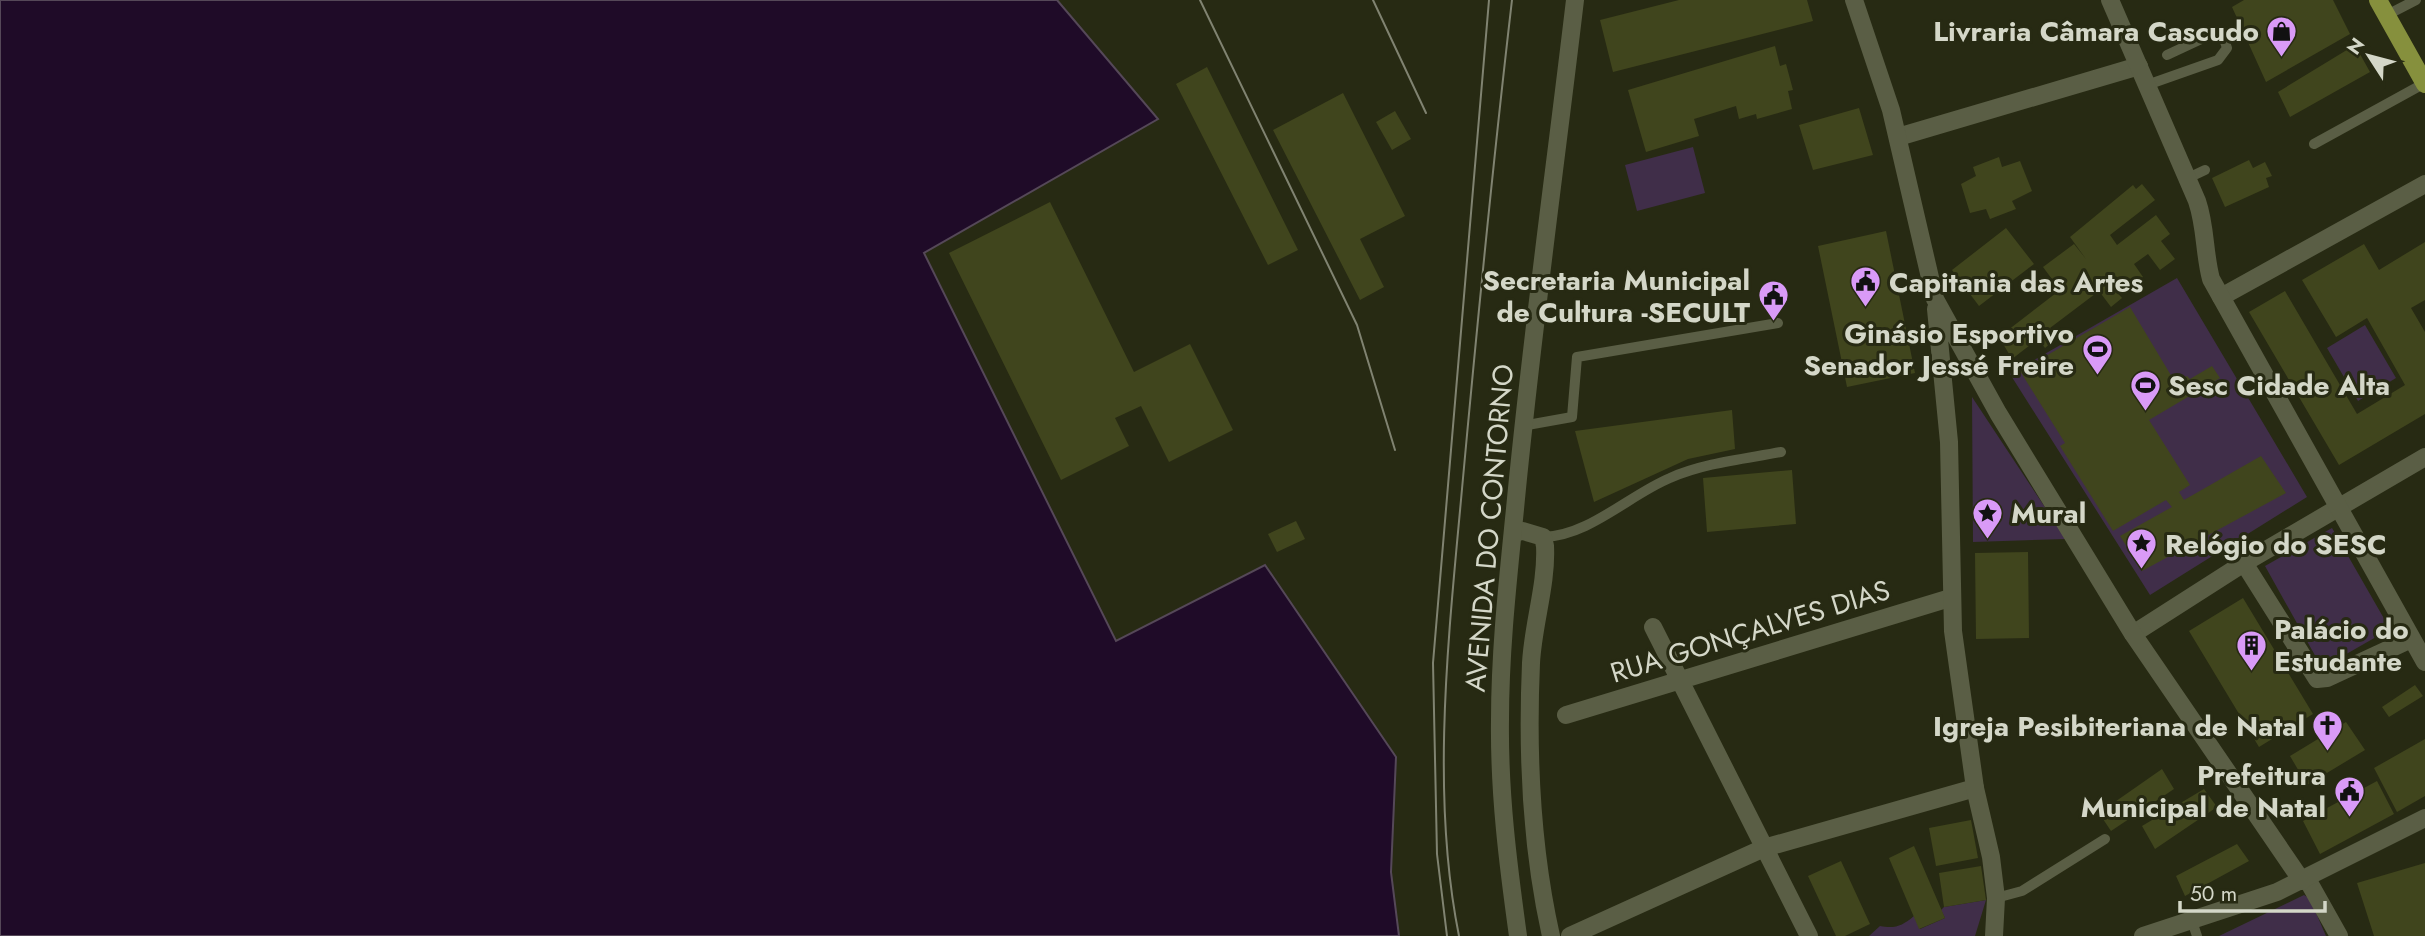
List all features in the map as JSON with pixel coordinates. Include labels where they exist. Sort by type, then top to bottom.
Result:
[{"type":"main road","points":[[2382,8],[2425,84]]},
{"type":"street","name":"AVENIDA DO CONTORNO","points":[[1518,936],[1504,833],[1500,721],[1504,614],[1522,426],[1575,0]]},
{"type":"street","points":[[1853,0],[1898,137],[1935,299],[1949,442],[1950,598],[1958,680],[1975,788],[1991,857],[1996,898],[1994,936]]},
{"type":"street","points":[[2110,0],[2188,178],[2204,222],[2205,256],[2211,279],[2425,662]]},
{"type":"street","points":[[1898,137],[2139,66]]},
{"type":"street","points":[[2221,297],[2425,184]]},
{"type":"street","points":[[1935,299],[1998,413],[2133,634],[2304,880],[2339,936]]},
{"type":"street","points":[[2133,634],[2244,563],[2425,457]]},
{"type":"street","points":[[1513,533],[1523,531],[1543,537],[1546,556],[1531,663],[1530,769],[1540,887],[1551,936]]},
{"type":"street","points":[[2244,563],[2317,679],[2327,678],[2411,639]]},
{"type":"street","name":"RUA GONÇALVES DIAS","points":[[1566,715],[1950,598]]},
{"type":"street","points":[[1653,627],[1810,936]]},
{"type":"street","points":[[1570,936],[1764,848],[1975,788]]},
{"type":"street","points":[[2143,936],[2194,929],[2304,880],[2425,818]]},
{"type":"lane","points":[[2382,8],[2416,0]]},
{"type":"lane","points":[[2147,85],[2218,60],[2227,48],[2222,36],[2212,34],[2167,55]]},
{"type":"lane","points":[[2314,144],[2425,84]]},
{"type":"lane","points":[[2188,178],[2205,170]]},
{"type":"lane","points":[[1522,426],[1572,416],[1577,357],[1778,323]]},
{"type":"lane","points":[[1543,537],[1559,537],[1577,530],[1649,488],[1689,470],[1781,452]]},
{"type":"lane","points":[[1996,898],[2022,891],[2105,839]]},
{"type":"shaded area","points":[[0,0],[1057,0],[1158,119],[924,253],[1116,641],[1265,565],[1396,757],[1391,872],[1399,936],[0,936]]},
{"type":"shaded area","points":[[1693,147],[1705,193],[1637,211],[1625,165]]},
{"type":"shaded area","name":"Sesc Cidade Alta","points":[[2177,278],[2307,497],[2150,595],[2010,374]]},
{"type":"shaded area","points":[[2365,325],[2396,378],[2358,401],[2327,348]]},
{"type":"shaded area","points":[[1972,397],[2066,539],[1973,542]]},
{"type":"shaded area","points":[[2332,528],[2390,629],[2322,668],[2265,566]]},
{"type":"shaded area","points":[[2304,895],[2310,899],[2326,936],[2219,936]]},
{"type":"shaded area","points":[[1986,900],[1975,936],[1869,936],[1880,926],[1898,926],[1914,916],[1920,929],[1945,918],[1941,910],[1944,907]]},
{"type":"building","points":[[1679,0],[1807,0],[1813,21],[1613,72],[1600,20]]},
{"type":"building","name":"Livraria Câmara Cascudo","points":[[2244,0],[2333,0],[2350,34],[2266,82],[2232,7]]},
{"type":"building","points":[[2355,45],[2370,72],[2290,117],[2278,92]]},
{"type":"building","points":[[1775,46],[1780,66],[1786,64],[1793,90],[1788,91],[1792,109],[1757,119],[1756,114],[1739,119],[1736,106],[1694,119],[1699,136],[1646,152],[1628,90]]},
{"type":"building","points":[[1207,67],[1298,250],[1268,265],[1176,84]]},
{"type":"building","points":[[1343,93],[1405,216],[1360,239],[1384,287],[1360,300],[1273,130]]},
{"type":"building","points":[[1859,108],[1873,155],[1813,170],[1799,125]]},
{"type":"building","points":[[1395,111],[1411,139],[1392,150],[1376,122]]},
{"type":"building","points":[[1999,157],[2002,167],[2020,161],[2032,191],[2012,201],[2016,209],[1990,219],[1986,209],[1970,213],[1961,184],[1976,176],[1973,167]]},
{"type":"building","points":[[2249,160],[2253,168],[2265,162],[2272,176],[2266,178],[2269,187],[2225,207],[2212,178]]},
{"type":"building","points":[[2142,184],[2155,200],[2110,235],[2117,245],[2156,215],[2170,234],[2161,241],[2175,259],[2160,270],[2148,254],[2134,264],[2143,277],[2131,287],[2126,281],[2115,290],[2122,298],[2111,307],[2099,291],[2050,328],[2057,338],[2045,348],[2038,339],[2012,359],[1999,337],[2060,290],[2043,267],[2074,244],[2086,259],[2070,237],[2133,185],[2136,189]]},
{"type":"building","points":[[1050,202],[1134,372],[1190,344],[1233,430],[1169,462],[1141,406],[1115,418],[1129,446],[1061,480],[949,253]]},
{"type":"building","points":[[2006,228],[2034,264],[1979,306],[1952,270]]},
{"type":"building","name":"Capitania das Artes","points":[[1886,231],[1915,373],[1847,387],[1818,246]]},
{"type":"building","points":[[2425,242],[2425,300],[2411,308],[2425,332],[2425,414],[2339,465],[2249,312],[2285,291],[2357,414],[2405,385],[2367,318],[2336,337],[2302,280],[2364,244],[2379,270]]},
{"type":"building","points":[[2130,307],[2175,382],[2187,376],[2190,379],[2212,366],[2220,378],[2149,420],[2190,485],[2179,492],[2184,500],[2261,456],[2286,493],[2142,571],[2120,536],[2172,507],[2166,500],[2113,531],[2060,446],[2065,443],[2020,371]]},
{"type":"building","points":[[1732,410],[1735,449],[1688,459],[1594,502],[1575,431]]},
{"type":"building","points":[[1792,470],[1796,524],[1707,532],[1703,478]]},
{"type":"building","points":[[1296,521],[1305,539],[1277,552],[1268,534]]},
{"type":"building","points":[[2028,552],[2029,638],[1976,639],[1975,553]]},
{"type":"building","name":"Palácio do Estudante","points":[[2243,598],[2313,714],[2259,747],[2189,631]]},
{"type":"building","points":[[2415,685],[2423,696],[2389,717],[2382,707]]},
{"type":"building","name":"Igreja Pesibiteriana de Natal","points":[[2346,722],[2365,750],[2307,785],[2290,756]]},
{"type":"building","points":[[2425,739],[2425,796],[2397,812],[2374,768]]},
{"type":"building","points":[[2162,769],[2174,789],[2111,831],[2099,813]]},
{"type":"building","name":"Prefeitura Municipal de Natal","points":[[2377,781],[2394,814],[2320,854],[2303,821]]},
{"type":"building","points":[[2204,789],[2217,807],[2155,849],[2142,826]]},
{"type":"building","points":[[1971,820],[1978,858],[1936,866],[1929,828]]},
{"type":"building","points":[[2237,844],[2249,861],[2185,896],[2176,876]]},
{"type":"building","points":[[1914,846],[1945,918],[1919,929],[1889,858]]},
{"type":"building","points":[[1841,861],[1870,924],[1845,936],[1836,936],[1808,876]]},
{"type":"building","points":[[2425,863],[2425,936],[2374,936],[2357,883]]},
{"type":"building","points":[[1981,866],[1986,900],[1944,907],[1939,873]]},
{"type":"tram line","points":[[1200,0],[1357,325],[1395,450]]},
{"type":"tram line","points":[[1373,0],[1426,113]]},
{"type":"tram line","points":[[1447,936],[1437,854],[1433,663],[1489,0]]},
{"type":"tram line","points":[[1459,936],[1450,882],[1445,826],[1448,656],[1479,305],[1512,0]]},
{"type":"place","name":"Livraria Câmara Cascudo","points":[[2282,58]]},
{"type":"place","name":"Capitania das Artes","points":[[1866,309]]},
{"type":"place","name":"Secretaria Municipal de Cultura -SECULT","points":[[1773,323]]},
{"type":"place","name":"Ginásio Esportivo Senador Jessé Freire","points":[[2097,376]]},
{"type":"place","name":"Sesc Cidade Alta","points":[[2145,412]]},
{"type":"place","name":"Mural","points":[[1988,540]]},
{"type":"place","name":"Relógio do SESC","points":[[2142,571]]},
{"type":"place","name":"Palácio do Estudante","points":[[2251,672]]},
{"type":"place","name":"Igreja Pesibiteriana de Natal","points":[[2328,753]]},
{"type":"place","name":"Prefeitura Municipal de Natal","points":[[2349,818]]}]
